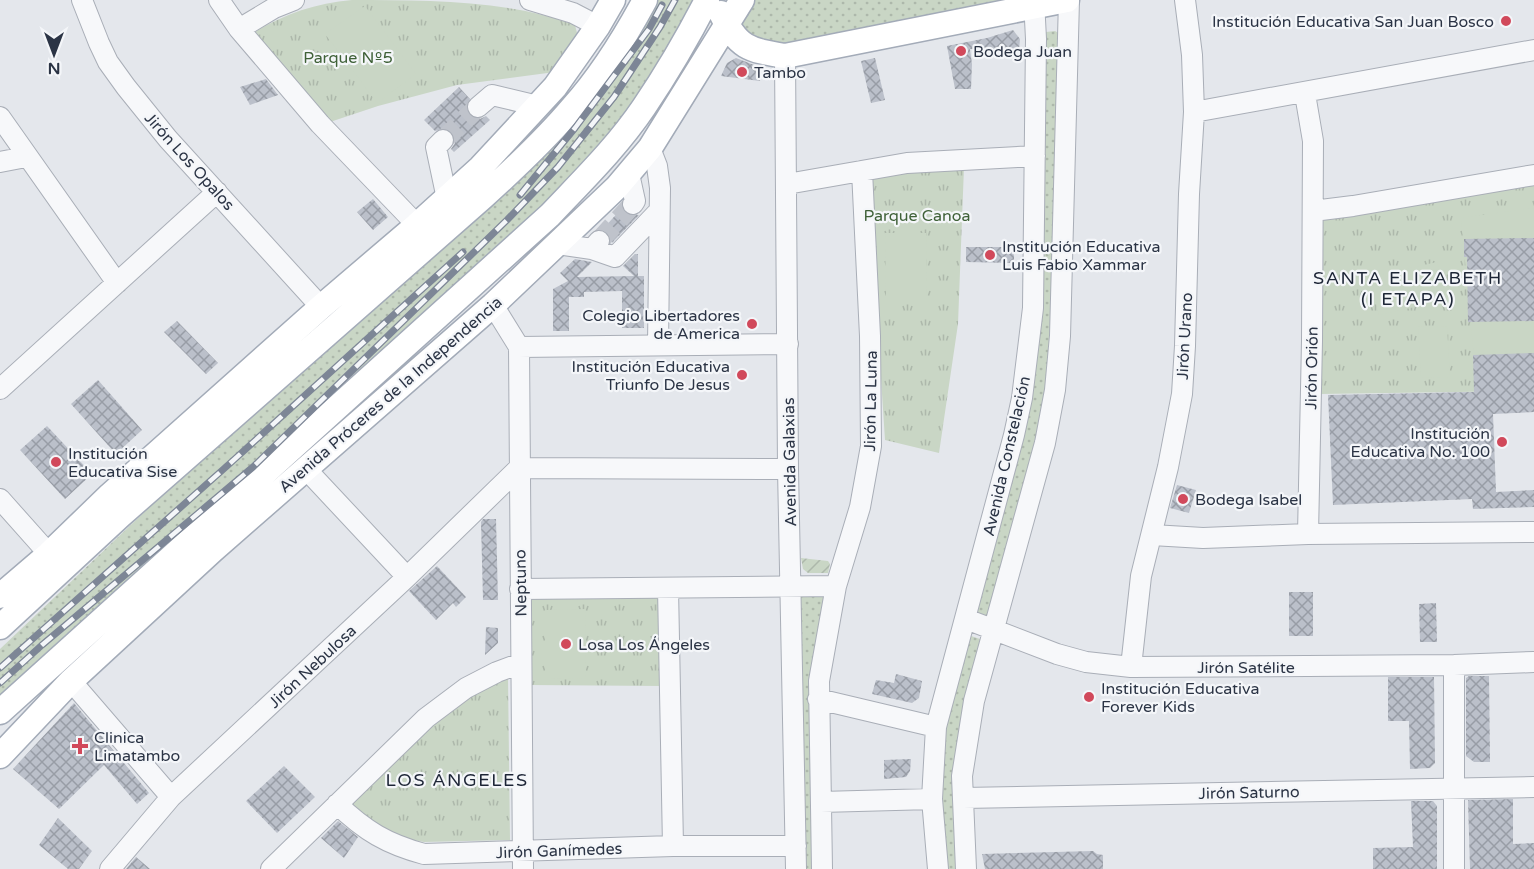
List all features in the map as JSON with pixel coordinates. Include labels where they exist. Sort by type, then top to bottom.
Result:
[{"type":"main road","points":[[0,596],[49,554],[110,495],[480,168],[555,87],[598,26],[613,0]]},
{"type":"main road","points":[[0,627],[121,515],[535,149],[574,107],[645,0]]},
{"type":"main road","name":"Avenida Próceres de la Independencia","points":[[0,712],[550,215],[604,158],[643,109],[681,49],[707,0]]},
{"type":"main road","points":[[714,0],[727,26],[739,43],[760,52],[785,56],[1034,3],[1068,0]]},
{"type":"main road","name":"Avenida Próceres de la Independencia","points":[[0,756],[71,681],[305,468],[493,305],[628,174],[650,148],[742,0]]},
{"type":"street","name":"Jirón Los Opalos","points":[[82,0],[108,62],[126,87],[168,139],[321,307]]},
{"type":"street","points":[[219,0],[239,29],[320,124],[417,225]]},
{"type":"street","points":[[239,29],[265,13],[294,0]]},
{"type":"street","points":[[530,0],[573,13],[598,26]]},
{"type":"street","name":"Avenida Constelación","points":[[966,869],[963,766],[974,701],[1045,443],[1055,390],[1060,336],[1068,0]]},
{"type":"street","name":"Jirón Urano","points":[[1131,667],[1141,576],[1177,428],[1182,394],[1194,112],[1192,55],[1185,0]]},
{"type":"street","name":"Avenida Constelación","points":[[938,869],[932,799],[936,727],[1022,398],[1033,308],[1034,3]]},
{"type":"street","points":[[1194,112],[1305,94],[1534,50]]},
{"type":"street","name":"Avenida Galaxias","points":[[785,56],[788,469],[796,869]]},
{"type":"street","name":"Jirón Orión","points":[[1305,94],[1313,141],[1308,534]]},
{"type":"street","points":[[478,107],[492,95],[538,106]]},
{"type":"street","points":[[0,117],[117,283]]},
{"type":"street","points":[[443,140],[436,147],[447,199]]},
{"type":"street","points":[[650,148],[657,166],[660,188],[658,345]]},
{"type":"street","points":[[787,184],[906,163],[1035,156]]},
{"type":"street","points":[[0,162],[26,157]]},
{"type":"street","name":"Jirón La Luna","points":[[818,699],[819,681],[836,586],[860,507],[871,446],[870,336],[862,171]]},
{"type":"street","points":[[628,174],[635,201],[633,204]]},
{"type":"street","points":[[1313,211],[1534,175]]},
{"type":"street","points":[[0,389],[217,192]]},
{"type":"street","points":[[557,244],[596,245],[615,257],[659,211]]},
{"type":"street","points":[[493,305],[519,347],[788,344]]},
{"type":"street","name":"Neptuno","points":[[519,347],[523,860]]},
{"type":"street","points":[[305,468],[407,577]]},
{"type":"street","points":[[519,468],[788,469]]},
{"type":"street","name":"Jirón Nebulosa","points":[[110,869],[171,796],[407,577],[519,468]]},
{"type":"street","points":[[0,499],[49,554]]},
{"type":"street","points":[[1152,535],[1203,538],[1308,534],[1534,532]]},
{"type":"street","points":[[520,589],[836,586]]},
{"type":"street","points":[[669,588],[673,846]]},
{"type":"street","name":"Jirón Satélite","points":[[966,619],[1057,654],[1086,662],[1131,667],[1454,665],[1534,662]]},
{"type":"street","points":[[271,869],[426,718],[446,702],[497,672],[521,663]]},
{"type":"street","points":[[1454,665],[1454,869]]},
{"type":"street","points":[[71,681],[171,796]]},
{"type":"street","points":[[822,869],[818,699],[936,727]]},
{"type":"street","name":"Jirón Saturno","points":[[963,798],[1534,787]]},
{"type":"street","points":[[821,802],[932,799]]},
{"type":"street","name":"Jirón Ganímedes","points":[[337,804],[375,836],[402,848],[424,854],[523,860],[673,846],[796,846]]},
{"type":"green space","name":"Parque Nº5","points":[[352,0],[437,1],[495,6],[550,17],[575,25],[578,37],[555,72],[457,85],[378,106],[330,122],[253,33],[301,10]]},
{"type":"green space","points":[[653,0],[700,0],[625,118],[544,209],[0,702],[0,649],[194,465],[397,287]]},
{"type":"green space","points":[[749,0],[1014,0],[796,50],[752,42],[739,22]]},
{"type":"green space","points":[[365,6],[416,74],[377,103],[325,34]]},
{"type":"green space","points":[[1055,31],[1062,35],[1054,313],[1040,440],[990,618],[972,613],[1026,401],[1040,38],[1046,32]]},
{"type":"green space","name":"Parque Canoa","points":[[920,167],[964,167],[958,324],[939,453],[885,440],[868,177]]},
{"type":"green space","points":[[1534,184],[1534,391],[1320,394],[1321,219]]},
{"type":"green space","points":[[1534,208],[1534,377],[1476,380],[1461,218]]},
{"type":"green space","points":[[885,233],[926,233],[927,297],[886,297]]},
{"type":"green space","points":[[1437,262],[1446,300],[1379,315],[1370,277]]},
{"type":"green space","points":[[1447,326],[1450,377],[1421,378],[1418,327]]},
{"type":"green space","points":[[801,558],[828,561],[830,564],[828,573],[808,573],[803,569]]},
{"type":"green space","points":[[806,590],[827,591],[818,869],[804,869],[800,596]]},
{"type":"green space","points":[[664,593],[663,686],[527,685],[523,594]]},
{"type":"green space","name":"Losa Los Ángeles","points":[[585,609],[586,679],[545,678],[545,610]]},
{"type":"green space","points":[[971,636],[980,639],[983,645],[960,869],[943,869],[940,740],[965,640]]},
{"type":"green space","points":[[508,676],[510,840],[424,842],[392,836],[354,816],[349,802],[456,702]]},
{"type":"building","points":[[1013,30],[1020,39],[1019,51],[970,49],[971,89],[955,89],[947,46]]},
{"type":"building","name":"Tambo","points":[[736,58],[762,68],[760,81],[721,76],[727,63]]},
{"type":"building","points":[[875,58],[885,100],[871,103],[861,61]]},
{"type":"building","points":[[266,79],[278,95],[250,105],[240,87]]},
{"type":"building","points":[[459,87],[470,99],[466,109],[469,115],[480,119],[486,116],[490,120],[454,152],[451,149],[455,143],[452,132],[446,128],[435,131],[424,120]]},
{"type":"building","points":[[373,199],[388,217],[373,230],[357,212]]},
{"type":"building","points":[[622,208],[627,214],[639,215],[612,243],[607,232],[602,230]]},
{"type":"building","points":[[1534,238],[1534,321],[1468,322],[1467,257],[1464,257],[1464,239]]},
{"type":"building","name":"Institución Educativa Luis Fabio Xammar","points":[[966,247],[1014,247],[1014,263],[966,262]]},
{"type":"building","points":[[635,254],[638,254],[638,276],[644,276],[644,328],[622,328],[622,291],[584,292],[584,297],[569,297],[569,331],[553,331],[553,289],[568,281],[560,273],[575,259],[592,262],[577,277],[634,276],[623,266]]},
{"type":"building","points":[[177,321],[218,363],[206,374],[164,332]]},
{"type":"building","points":[[1534,353],[1534,412],[1493,414],[1496,492],[1534,490],[1534,507],[1473,509],[1472,499],[1333,505],[1328,395],[1474,392],[1473,355]]},
{"type":"building","points":[[98,380],[142,430],[116,454],[71,404]]},
{"type":"building","name":"Institución Educativa Sise","points":[[47,426],[92,474],[65,499],[20,450]]},
{"type":"building","name":"Bodega Isabel","points":[[1177,485],[1196,490],[1189,513],[1170,508]]},
{"type":"building","points":[[483,519],[496,519],[498,600],[483,600],[481,522]]},
{"type":"building","points":[[437,566],[466,597],[456,607],[453,603],[436,620],[409,591]]},
{"type":"building","points":[[1289,592],[1313,592],[1313,636],[1289,636]]},
{"type":"building","points":[[1436,603],[1437,642],[1420,642],[1419,604]]},
{"type":"building","points":[[486,627],[498,628],[498,643],[485,655]]},
{"type":"building","points":[[896,674],[922,681],[919,698],[912,703],[872,694],[876,680],[894,683]]},
{"type":"building","points":[[1489,676],[1490,762],[1474,762],[1466,756],[1466,678]]},
{"type":"building","points":[[1388,677],[1434,677],[1435,763],[1430,768],[1410,769],[1409,721],[1388,721]]},
{"type":"building","points":[[74,703],[149,793],[137,804],[104,765],[59,809],[13,769]]},
{"type":"building","points":[[911,759],[910,771],[906,777],[884,779],[884,760]]},
{"type":"building","points":[[284,766],[315,797],[277,833],[246,801]]},
{"type":"building","points":[[1513,799],[1513,844],[1534,843],[1534,869],[1470,869],[1468,800]]},
{"type":"building","points":[[1411,801],[1433,801],[1437,806],[1437,869],[1373,869],[1373,848],[1413,847]]},
{"type":"building","points":[[58,818],[92,851],[79,869],[68,869],[39,845]]},
{"type":"building","points":[[338,821],[358,837],[344,858],[321,838]]},
{"type":"building","points":[[1093,851],[1103,855],[1103,869],[985,869],[982,854]]},
{"type":"building","points":[[136,857],[150,869],[126,869]]},
{"type":"tunnel","points":[[443,140],[478,107]]},
{"type":"tunnel","points":[[599,241],[633,204]]},
{"type":"railway","points":[[0,683],[253,467],[507,220],[558,167],[614,97],[675,0]]},
{"type":"railway","points":[[520,195],[575,128],[649,29],[662,5]]},
{"type":"railway","points":[[0,668],[463,252]]},
{"type":"place","name":"Institución Educativa San Juan Bosco","points":[[1506,21]]},
{"type":"place","name":"Bodega Juan","points":[[961,51]]},
{"type":"place","name":"Tambo","points":[[742,72]]},
{"type":"place","name":"Institución Educativa Luis Fabio Xammar","points":[[990,255]]},
{"type":"place","name":"Colegio Libertadores de America","points":[[752,324]]},
{"type":"place","name":"Institución Educativa Triunfo De Jesus","points":[[742,375]]},
{"type":"place","name":"Institución Educativa No. 100","points":[[1502,442]]},
{"type":"place","name":"Institución Educativa Sise","points":[[56,462]]},
{"type":"place","name":"Bodega Isabel","points":[[1183,499]]},
{"type":"place","name":"Losa Los Ángeles","points":[[566,644]]},
{"type":"place","name":"Institución Educativa Forever Kids","points":[[1089,697]]},
{"type":"place","name":"Clinica Limatambo","points":[[80,746]]},
{"type":"district","name":"SANTA ELIZABETH (I ETAPA)","points":[[1408,288]]},
{"type":"district","name":"LOS ÁNGELES","points":[[457,780]]}]
